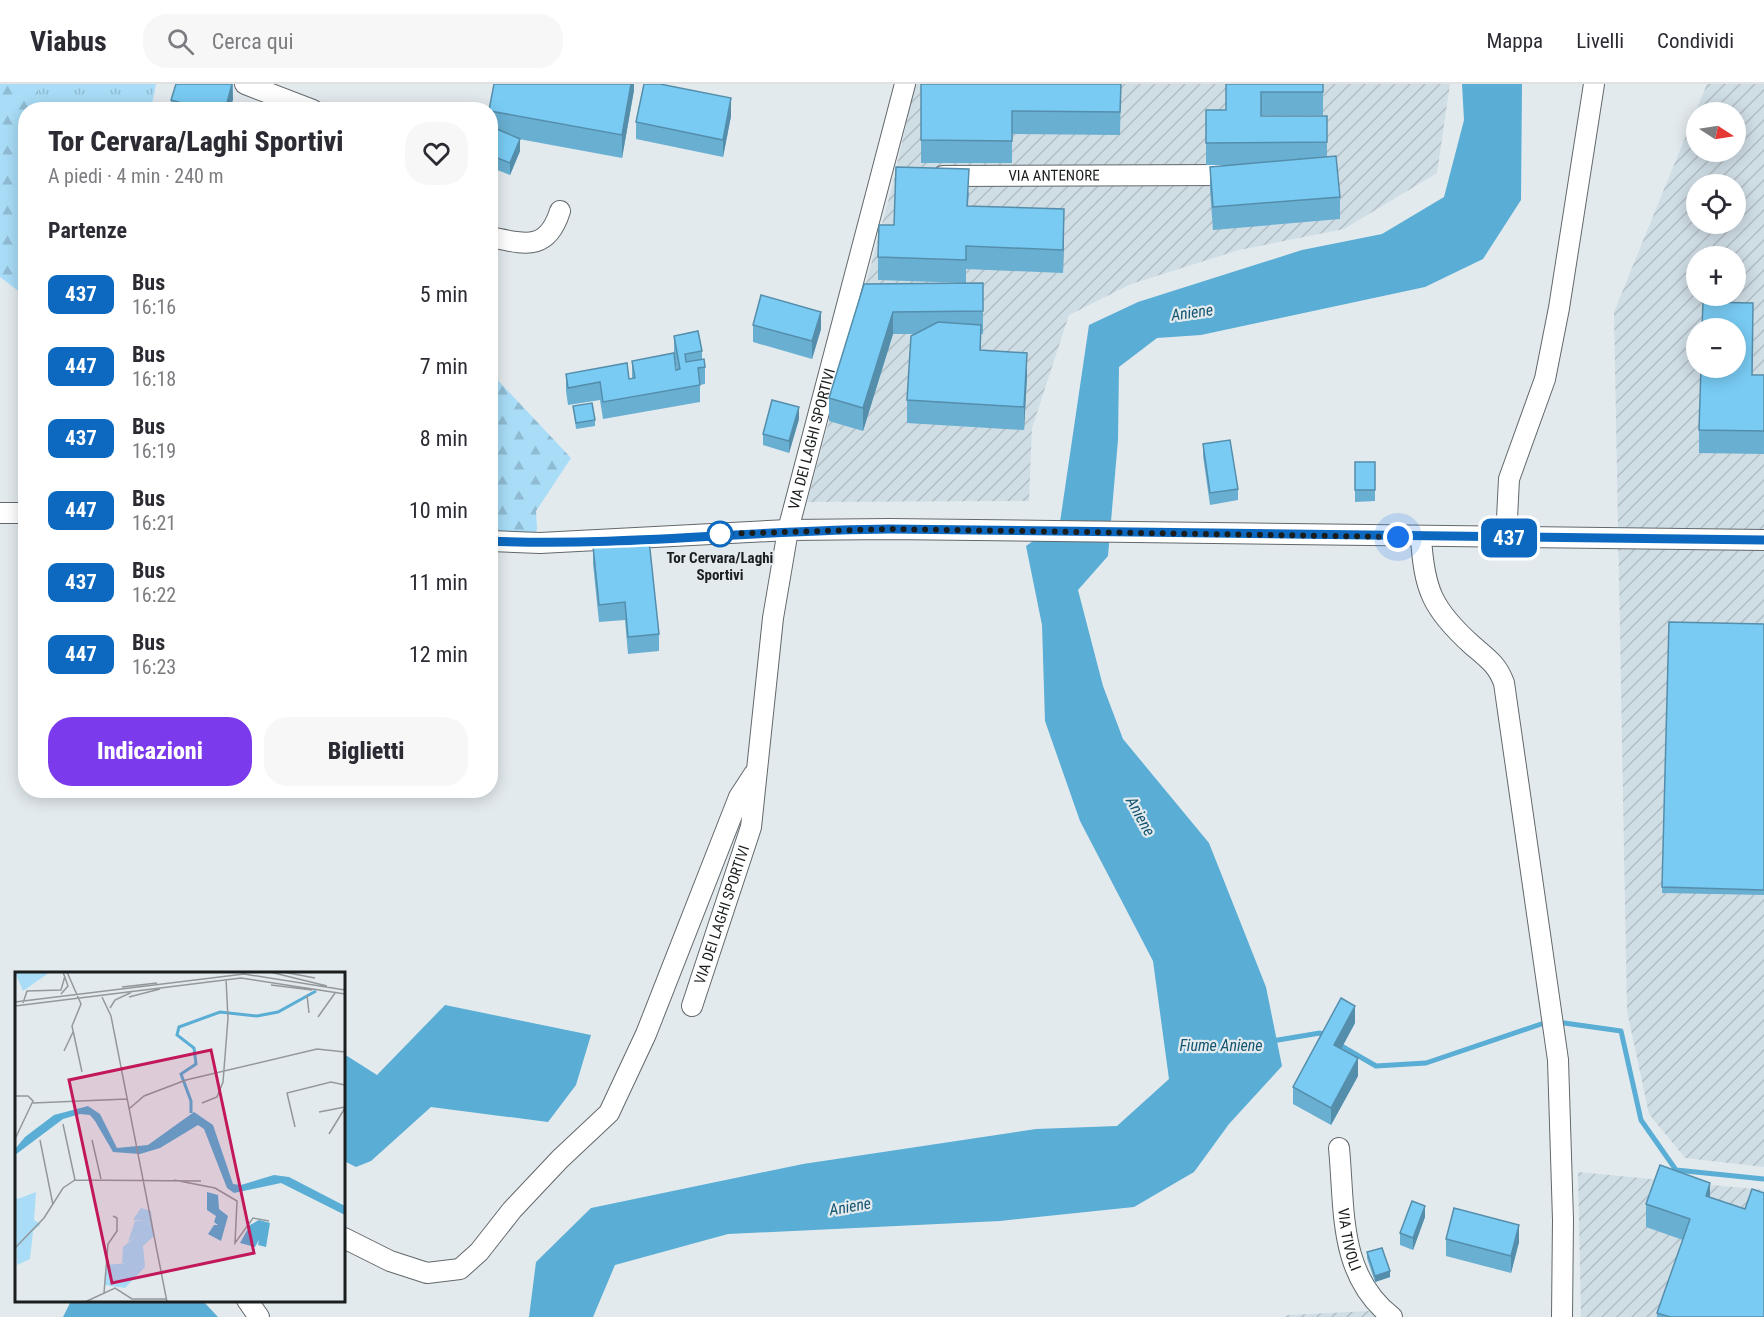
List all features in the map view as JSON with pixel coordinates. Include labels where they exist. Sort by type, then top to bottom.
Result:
[{"type":"street","points":[[245,84],[292,102]]},
{"type":"street","name":"VIA DEI LAGHI SPORTIVI","points":[[692,1006],[751,827],[773,618],[788,530],[905,84]]},
{"type":"street","points":[[1506,538],[1509,478],[1545,380],[1559,308],[1594,84]]},
{"type":"street","name":"VIA ANTENORE","points":[[927,176],[1228,175]]},
{"type":"street","points":[[880,177],[903,176]]},
{"type":"street","points":[[498,238],[532,243],[545,239],[555,225],[560,211]]},
{"type":"street","points":[[0,513],[18,513]]},
{"type":"street","points":[[498,542],[540,543],[788,530],[1764,540]]},
{"type":"street","points":[[1421,537],[1427,589],[1436,605],[1472,645],[1490,658],[1499,669],[1504,683],[1558,1060],[1563,1220],[1562,1317]]},
{"type":"street","points":[[345,1238],[390,1261],[427,1273],[460,1269],[479,1252],[512,1210],[560,1159],[609,1113],[646,1034],[739,797],[755,772]]},
{"type":"street","name":"VIA TIVOLI","points":[[1339,1148],[1352,1265],[1365,1288],[1392,1317]]},
{"type":"street","points":[[248,1302],[259,1317]]},
{"type":"shaded area","points":[[915,84],[1450,84],[1437,173],[1344,229],[1239,250],[1131,284],[1069,315],[1032,428],[1029,501],[807,502],[893,183]]},
{"type":"shaded area","points":[[1707,84],[1764,84],[1764,1167],[1685,1158],[1649,1114],[1627,1011],[1614,312],[1686,135],[1686,162],[1746,162],[1746,102],[1700,102]]},
{"type":"shaded area","points":[[1578,1172],[1764,1190],[1764,1317],[1581,1317]]},
{"type":"shaded area","points":[[1370,1311],[1381,1317],[1283,1317],[1288,1315]]},
{"type":"green space","points":[[0,84],[39,84],[37,102],[18,102],[18,291],[0,277]]},
{"type":"green space","points":[[39,84],[156,84],[152,102],[37,102]]},
{"type":"green space","points":[[498,380],[571,458],[536,511],[537,529],[534,537],[498,534]]},
{"type":"water","name":"Fiume Aniene","points":[[1462,84],[1522,84],[1521,200],[1483,259],[1425,287],[1201,335],[1157,338],[1119,367],[1118,440],[1108,556],[1078,590],[1103,686],[1123,739],[1209,843],[1266,987],[1282,1066],[1229,1124],[1194,1172],[1134,1207],[1000,1221],[728,1234],[615,1265],[593,1317],[529,1317],[536,1262],[591,1208],[803,1164],[1036,1129],[1117,1126],[1169,1079],[1153,961],[1080,821],[1045,721],[1042,625],[1026,546],[1060,522],[1089,325],[1138,302],[1302,250],[1382,234],[1444,197],[1464,120]]},
{"type":"water","points":[[445,1005],[591,1035],[576,1085],[548,1122],[431,1107],[371,1161],[356,1167],[345,1162],[345,1055],[377,1075]]},
{"type":"water","points":[[70,1302],[204,1302],[218,1317],[63,1317]]},
{"type":"building","points":[[176,84],[232,84],[227,102],[171,100]]},
{"type":"building","points":[[494,84],[631,84],[622,135],[498,112],[498,102],[491,102]]},
{"type":"building","points":[[644,84],[660,84],[731,98],[723,140],[636,122]]},
{"type":"building","points":[[921,84],[1121,84],[1120,112],[1012,111],[1012,141],[921,140]]},
{"type":"building","points":[[1226,84],[1323,84],[1323,92],[1261,92],[1261,116],[1327,116],[1327,142],[1206,143],[1206,110],[1226,110]]},
{"type":"building","points":[[498,129],[520,139],[510,163],[498,158]]},
{"type":"building","points":[[1336,156],[1340,197],[1213,207],[1210,167]]},
{"type":"building","points":[[896,167],[969,169],[967,206],[1064,209],[1063,250],[966,246],[966,260],[878,257],[879,225],[894,225]]},
{"type":"building","points":[[983,283],[983,311],[893,312],[863,408],[829,398],[864,284]]},
{"type":"building","points":[[761,295],[821,312],[812,341],[753,325]]},
{"type":"building","points":[[1746,303],[1753,303],[1752,375],[1764,375],[1764,431],[1699,430],[1701,378],[1746,378],[1746,318],[1702,318],[1703,306],[1746,306]]},
{"type":"building","points":[[938,322],[981,325],[980,350],[1027,353],[1024,407],[907,400],[911,336]]},
{"type":"building","points":[[698,331],[702,351],[685,354],[686,362],[704,359],[705,367],[698,368],[700,385],[603,402],[600,382],[568,388],[566,374],[627,363],[629,379],[635,378],[632,361],[674,353],[676,370],[680,369],[674,336]]},
{"type":"building","points":[[772,400],[799,407],[789,441],[763,434]]},
{"type":"building","points":[[592,403],[595,420],[576,423],[573,406]]},
{"type":"building","points":[[1230,440],[1238,489],[1210,493],[1203,444]]},
{"type":"building","points":[[1355,462],[1375,462],[1375,490],[1355,490]]},
{"type":"building","points":[[649,540],[659,634],[628,637],[625,602],[599,605],[593,546]]},
{"type":"building","points":[[1669,622],[1764,624],[1764,890],[1662,887]]},
{"type":"building","points":[[1341,998],[1355,1006],[1334,1045],[1358,1058],[1331,1108],[1293,1087]]},
{"type":"building","points":[[1660,1165],[1710,1183],[1706,1196],[1745,1209],[1752,1189],[1764,1193],[1764,1317],[1670,1317],[1657,1313],[1690,1219],[1646,1204]]},
{"type":"building","points":[[1412,1201],[1425,1206],[1413,1238],[1400,1233]]},
{"type":"building","points":[[1454,1208],[1519,1225],[1511,1256],[1446,1239]]},
{"type":"building","points":[[1382,1248],[1390,1271],[1375,1276],[1367,1252]]},
{"type":"waterway","points":[[1338,1044],[1376,1066],[1426,1063],[1550,1021],[1621,1031],[1641,1120],[1676,1170],[1764,1179]]},
{"type":"waterway","points":[[1272,1041],[1320,1033],[1327,1038]]},
{"type":"bus line","name":"437","points":[[498,541],[540,543],[788,530],[889,529],[1764,540]]},
{"type":"place","name":"Tor Cervara/Laghi Sportivi","points":[[720,534]]},
{"type":"route","points":[[720,534],[788,530],[889,529],[1398,537]]},
{"type":"water label","name":"Aniene","points":[[1192,312]]},
{"type":"water label","name":"Aniene","points":[[1141,816]]},
{"type":"water label","name":"Aniene","points":[[850,1206]]}]
